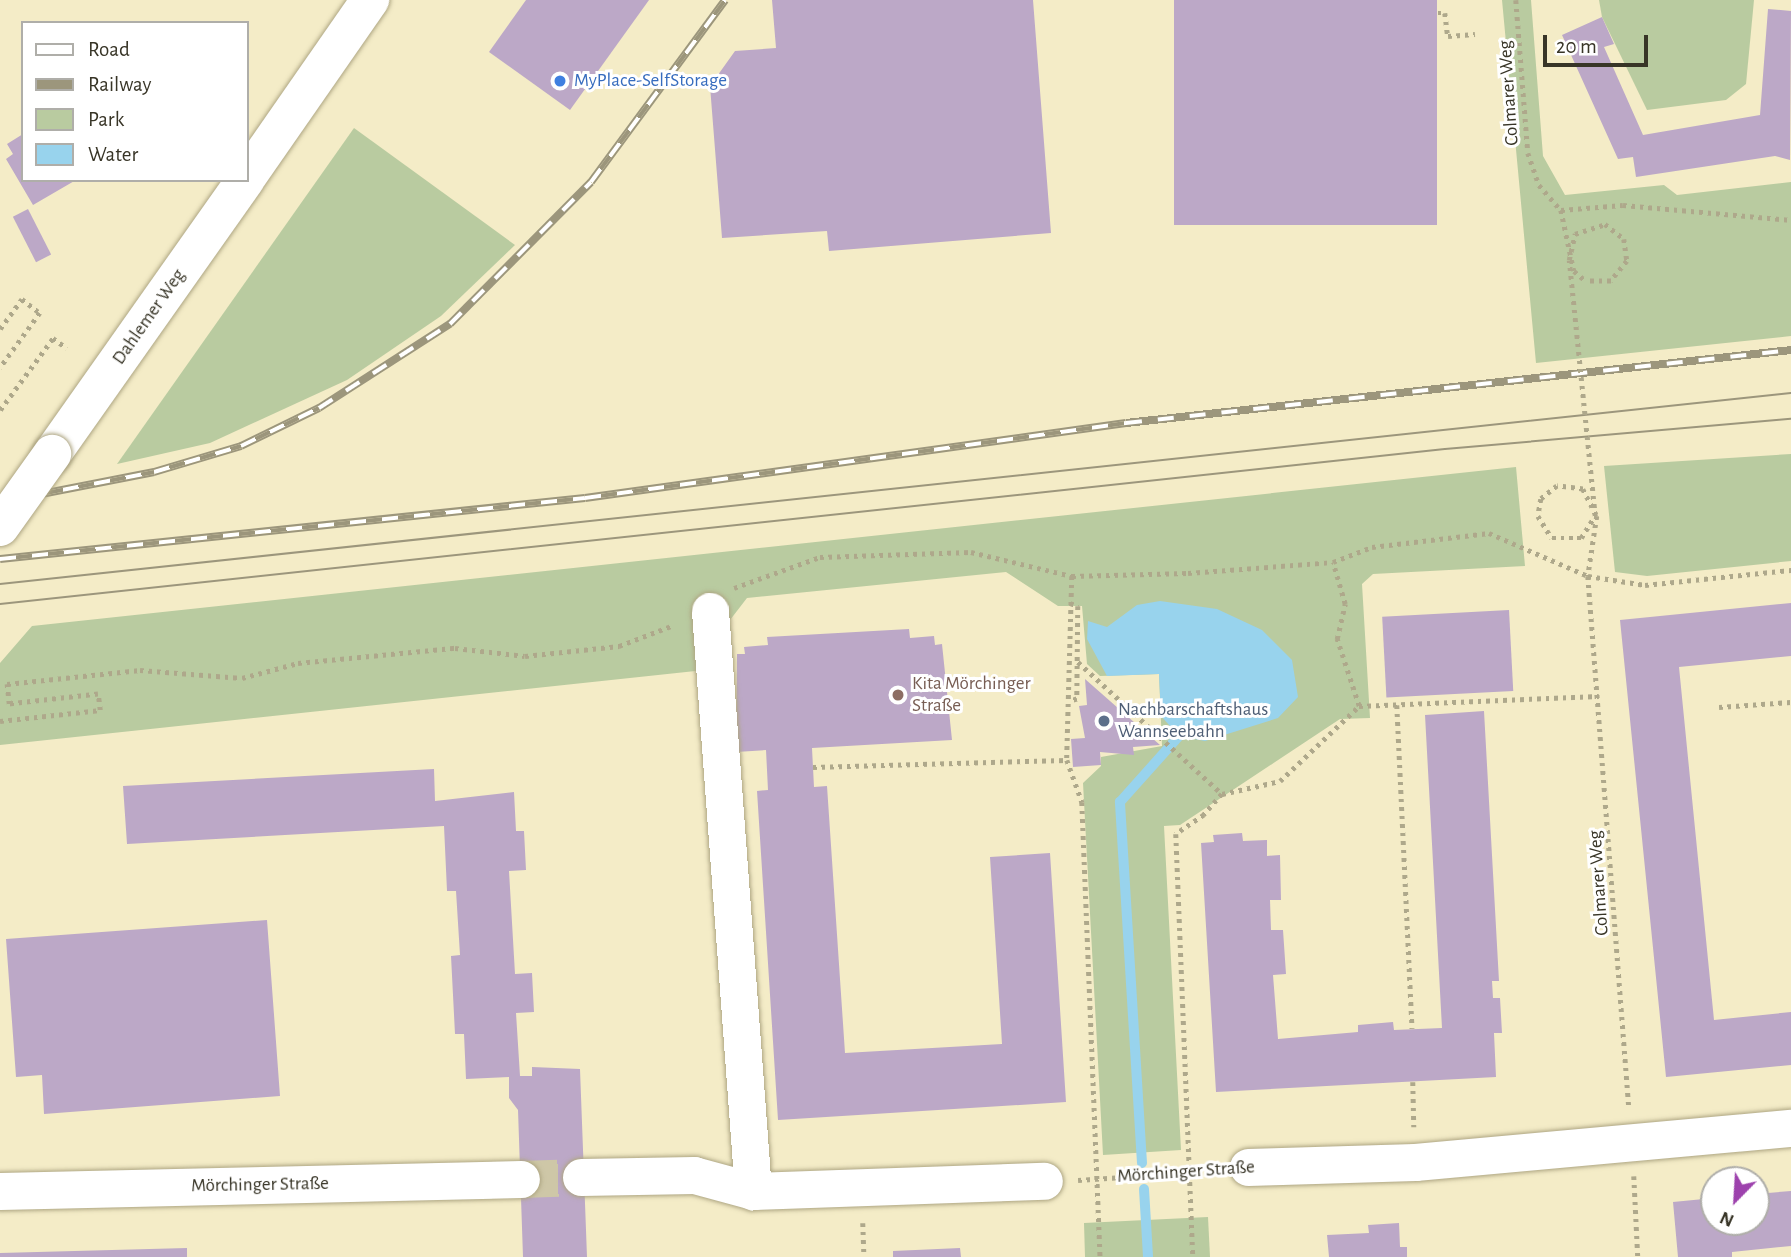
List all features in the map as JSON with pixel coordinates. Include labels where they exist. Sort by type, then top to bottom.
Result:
[{"type":"main road","name":"Dahlemer Weg","points":[[248,176],[370,0]]},
{"type":"main road","name":"Dahlemer Weg","points":[[0,527],[244,182]]},
{"type":"street","points":[[710,611],[753,1191]]},
{"type":"street","name":"Mörchinger Straße","points":[[1248,1167],[1415,1162],[1791,1128]]},
{"type":"street","points":[[581,1177],[694,1175],[753,1191],[1044,1181]]},
{"type":"street","name":"Mörchinger Straße","points":[[0,1191],[521,1179]]},
{"type":"path","name":"Colmarer Weg","points":[[1516,0],[1528,153],[1539,185],[1561,210],[1569,258],[1586,281],[1611,281],[1627,261],[1624,239],[1605,224],[1575,234],[1569,260],[1595,516],[1581,538],[1552,538],[1538,516],[1541,499],[1557,486],[1583,489],[1597,516],[1588,576],[1600,696],[1638,1257]]},
{"type":"path","points":[[1438,13],[1446,13],[1448,36],[1475,34]]},
{"type":"path","points":[[1561,210],[1623,205],[1791,220]]},
{"type":"path","points":[[0,329],[22,299],[40,313],[0,368]]},
{"type":"path","points":[[0,410],[53,338],[67,348]]},
{"type":"path","points":[[0,721],[100,710],[98,694],[9,704],[7,684],[139,670],[242,678],[298,663],[455,648],[525,656],[619,646],[710,611],[725,594],[753,578],[820,557],[971,552],[1072,576],[1333,562],[1372,547],[1489,534],[1588,576],[1645,584],[1791,570]]},
{"type":"path","points":[[1333,562],[1346,604],[1338,639],[1359,706]]},
{"type":"path","points":[[1072,576],[1067,760],[1083,802],[1094,1179],[1100,1257]]},
{"type":"path","points":[[1070,603],[1078,606],[1077,699],[1070,701]]},
{"type":"path","points":[[1078,662],[1222,794]]},
{"type":"path","points":[[0,695],[8,695]]},
{"type":"path","points":[[1193,1257],[1176,834],[1205,815],[1222,794],[1280,781],[1359,706],[1600,696]]},
{"type":"path","points":[[1719,707],[1791,702]]},
{"type":"path","points":[[1397,705],[1412,1029]]},
{"type":"path","points":[[813,767],[1067,760]]},
{"type":"path","points":[[1413,1082],[1415,1162]]},
{"type":"path","name":"Mörchinger Straße","points":[[1044,1181],[1191,1174],[1248,1167]]},
{"type":"green space","points":[[1502,0],[1531,0],[1543,156],[1565,195],[1664,185],[1677,195],[1791,182],[1791,336],[1536,363]]},
{"type":"green space","points":[[1599,0],[1754,0],[1746,84],[1726,100],[1647,110],[1602,17]]},
{"type":"green space","points":[[354,128],[515,245],[441,316],[347,380],[210,443],[117,464]]},
{"type":"green space","points":[[1791,454],[1791,561],[1647,576],[1615,572],[1604,466]]},
{"type":"green space","points":[[1516,467],[1525,566],[1373,574],[1362,584],[1370,718],[1340,719],[1180,825],[1164,826],[1181,1150],[1103,1155],[1083,783],[1101,766],[1101,757],[1162,746],[1159,674],[1100,676],[1087,664],[1082,606],[1058,606],[1006,572],[747,598],[730,620],[733,667],[0,745],[0,663],[32,626]]},
{"type":"green space","points":[[1208,1217],[1210,1257],[1085,1257],[1084,1223]]},
{"type":"water","points":[[1160,601],[1217,609],[1262,630],[1292,660],[1298,697],[1278,718],[1205,741],[1179,736],[1161,716],[1159,674],[1107,676],[1087,639],[1088,621],[1107,627],[1137,605]]},
{"type":"building","name":"MyPlace-SelfStorage","points":[[526,0],[649,0],[570,110],[489,52]]},
{"type":"building","points":[[772,0],[1033,0],[1051,233],[829,251],[827,231],[722,238],[710,86],[735,51],[776,48]]},
{"type":"building","points":[[1174,0],[1437,0],[1437,225],[1174,225]]},
{"type":"building","points":[[1768,9],[1791,11],[1790,160],[1775,156],[1636,177],[1633,157],[1618,159],[1562,35],[1602,17],[1614,44],[1604,47],[1643,135],[1760,115]]},
{"type":"building","points":[[21,135],[21,182],[73,182],[33,205],[6,159],[13,154],[7,144]]},
{"type":"building","points":[[28,209],[51,254],[36,262],[13,217]]},
{"type":"building","points":[[1791,603],[1791,656],[1679,667],[1714,1020],[1791,1012],[1791,1065],[1666,1077],[1620,620]]},
{"type":"building","points":[[1509,610],[1513,691],[1386,698],[1382,617]]},
{"type":"building","points":[[909,629],[910,638],[934,636],[935,645],[942,644],[952,740],[812,748],[814,787],[827,786],[845,1053],[1002,1044],[990,857],[1050,853],[1066,1102],[778,1120],[757,791],[768,790],[766,750],[736,752],[737,654],[745,654],[744,647],[768,645],[767,637]]},
{"type":"building","points":[[1085,679],[1160,745],[1133,747],[1134,755],[1100,752],[1101,765],[1073,767],[1071,739],[1085,738],[1079,706],[1087,705]]},
{"type":"building","points":[[1484,711],[1499,981],[1492,981],[1493,998],[1500,998],[1502,1033],[1494,1033],[1496,1077],[1216,1092],[1201,843],[1214,842],[1213,835],[1242,833],[1243,841],[1267,840],[1267,856],[1280,855],[1281,900],[1270,900],[1271,930],[1283,930],[1286,974],[1273,975],[1278,1039],[1358,1032],[1358,1025],[1393,1022],[1394,1030],[1442,1028],[1425,715]]},
{"type":"building","points":[[434,769],[435,801],[514,792],[516,831],[524,831],[526,870],[509,871],[515,974],[532,973],[534,1012],[516,1013],[520,1076],[532,1076],[532,1067],[580,1069],[587,1257],[523,1257],[518,1110],[509,1098],[509,1077],[466,1079],[464,1034],[455,1034],[451,956],[460,955],[456,891],[447,891],[444,826],[127,844],[123,786]]},
{"type":"building","points":[[267,920],[280,1096],[44,1114],[42,1075],[16,1077],[6,939]]},
{"type":"building","points":[[1791,1191],[1791,1246],[1732,1252],[1732,1257],[1678,1257],[1673,1202],[1700,1199],[1700,1236],[1770,1236],[1770,1193]]},
{"type":"building","points":[[1399,1223],[1400,1247],[1407,1247],[1407,1257],[1329,1257],[1327,1235],[1369,1233],[1368,1225]]},
{"type":"building","points":[[187,1248],[187,1257],[0,1257],[0,1253]]},
{"type":"building","points":[[960,1248],[961,1257],[893,1257],[893,1251]]},
{"type":"waterway","points":[[1142,1163],[1120,802],[1179,736]]},
{"type":"waterway","points":[[1144,1189],[1148,1257]]},
{"type":"tunnel","points":[[521,1179],[581,1177]]},
{"type":"tram line","points":[[0,584],[1791,393]]},
{"type":"tram line","points":[[0,604],[1445,449],[1791,419]]},
{"type":"railway","points":[[0,502],[154,472],[241,446],[319,408],[450,324],[591,182],[725,0]]},
{"type":"railway","points":[[0,559],[585,498],[1126,423],[1791,350]]},
{"type":"place","name":"MyPlace-SelfStorage","points":[[560,81]]},
{"type":"place","name":"Kita Mörchinger Straße","points":[[898,695]]},
{"type":"place","name":"Nachbarschaftshaus Wannseebahn","points":[[1104,721]]}]
